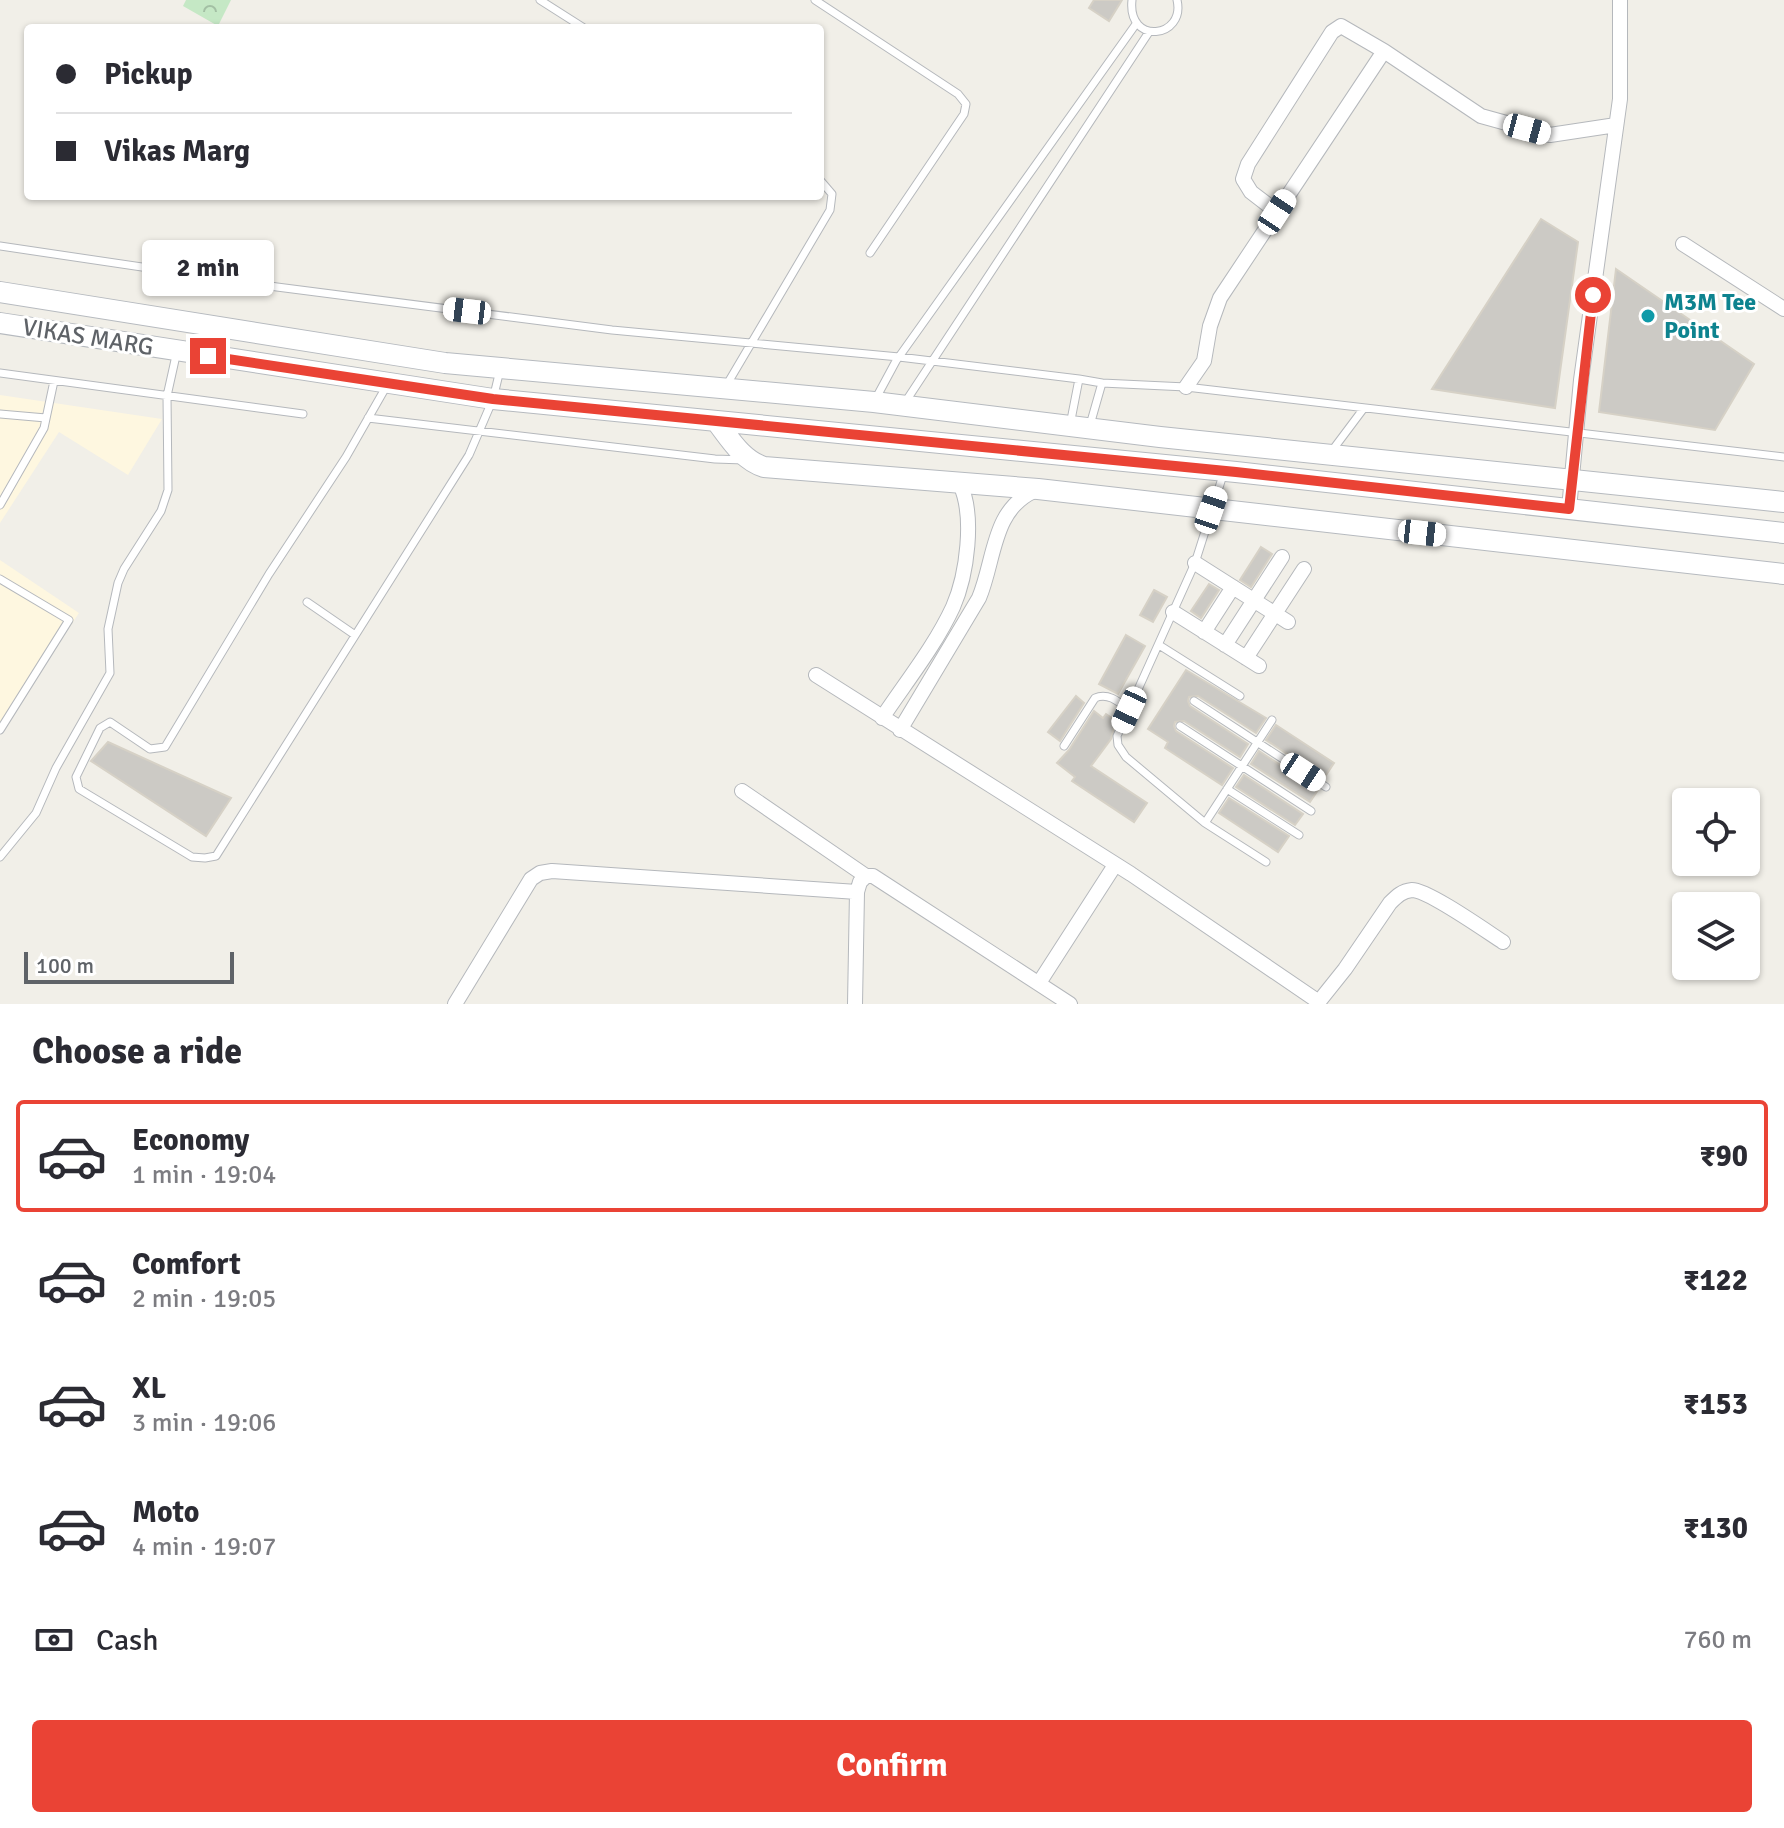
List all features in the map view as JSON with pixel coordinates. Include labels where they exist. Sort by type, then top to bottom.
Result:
[{"type":"main road","points":[[0,292],[445,363],[904,405],[1080,427],[1784,502]]},
{"type":"main road","name":"VIKAS MARG","points":[[0,323],[493,399],[1224,471],[1784,533]]},
{"type":"main road","points":[[716,421],[749,460],[764,467],[1038,489],[1784,574]]},
{"type":"main road","points":[[942,444],[960,484]]},
{"type":"main road","points":[[1038,489],[1056,455]]},
{"type":"street","points":[[1569,509],[1616,125],[1621,59],[1620,0]]},
{"type":"street","points":[[1277,212],[1251,192],[1243,179],[1248,164],[1332,32],[1341,26],[1481,116],[1550,135],[1616,125]]},
{"type":"street","points":[[1186,387],[1204,361],[1210,326],[1220,298],[1384,51]]},
{"type":"street","points":[[1683,244],[1783,306]]},
{"type":"street","points":[[882,718],[952,608],[964,562],[968,508],[960,484]]},
{"type":"street","points":[[900,730],[979,598],[999,531],[1010,509],[1020,497],[1038,489]]},
{"type":"street","points":[[1225,645],[1282,557]]},
{"type":"street","points":[[964,562],[989,565]]},
{"type":"street","points":[[1195,563],[1282,618]]},
{"type":"street","points":[[1173,612],[1252,662],[1282,618],[1304,569]]},
{"type":"street","points":[[1204,632],[1233,587]]},
{"type":"street","points":[[816,675],[1115,865],[1318,1003],[1390,903],[1407,891],[1424,892],[1503,942]]},
{"type":"street","points":[[742,791],[866,876],[873,876],[1070,1004]]},
{"type":"street","points":[[1039,983],[1115,865]]},
{"type":"street","points":[[455,1004],[523,891],[531,879],[540,873],[552,871],[857,892]]},
{"type":"street","points":[[855,1004],[857,892],[866,876]]},
{"type":"lane","points":[[540,0],[578,24]]},
{"type":"lane","points":[[815,0],[958,94],[966,104],[964,114],[870,253]]},
{"type":"lane","points":[[1132,0],[1131,13],[1136,24],[1149,32],[1163,31],[1174,23],[1179,9],[1177,0]]},
{"type":"lane","points":[[874,402],[899,357],[1136,24]]},
{"type":"lane","points":[[904,405],[1149,32]]},
{"type":"lane","points":[[725,388],[830,210],[832,194],[824,185]]},
{"type":"lane","points":[[0,246],[277,287],[612,330],[899,357],[1102,383],[1186,387],[1784,457]]},
{"type":"lane","points":[[0,857],[36,813],[67,746],[110,673],[108,629],[118,583],[161,511],[168,490],[167,396],[177,351]]},
{"type":"lane","points":[[387,385],[165,747],[156,751],[150,749],[115,725],[105,724],[76,777],[75,783],[79,789],[192,857],[216,856],[480,432],[493,399],[500,368]]},
{"type":"lane","points":[[0,373],[303,414]]},
{"type":"lane","points":[[1079,379],[1080,427]]},
{"type":"lane","points":[[0,505],[27,460],[46,418],[54,381]]},
{"type":"lane","points":[[1080,427],[1102,383]]},
{"type":"lane","points":[[1329,454],[1364,408]]},
{"type":"lane","points":[[0,414],[46,418]]},
{"type":"lane","points":[[368,418],[715,459],[749,460]]},
{"type":"lane","points":[[1224,471],[1195,563],[1117,736],[1118,745],[1126,757],[1205,823],[1266,862]]},
{"type":"lane","points":[[0,579],[69,620],[0,730]]},
{"type":"lane","points":[[307,602],[355,635]]},
{"type":"lane","points":[[1159,645],[1240,696]]},
{"type":"lane","points":[[1064,746],[1095,698],[1102,695],[1111,698],[1129,710]]},
{"type":"lane","points":[[1194,701],[1326,787]]},
{"type":"lane","points":[[1205,823],[1272,720]]},
{"type":"lane","points":[[1180,726],[1311,811]]},
{"type":"lane","points":[[1227,789],[1299,835]]},
{"type":"shaded area","points":[[0,395],[162,419],[128,475],[59,432],[0,523]]},
{"type":"shaded area","points":[[0,560],[79,613],[0,732]]},
{"type":"green space","points":[[186,0],[231,0],[219,24],[183,6]]},
{"type":"building","points":[[1094,0],[1122,0],[1109,21],[1089,8]]},
{"type":"building","points":[[1541,219],[1578,242],[1555,408],[1432,389]]},
{"type":"building","name":"M3M Tee Point","points":[[1616,269],[1754,364],[1715,430],[1599,412]]},
{"type":"building","points":[[1261,547],[1272,554],[1251,587],[1240,580]]},
{"type":"building","points":[[1209,584],[1219,590],[1201,618],[1191,611]]},
{"type":"building","points":[[1154,590],[1167,597],[1153,622],[1140,615]]},
{"type":"building","points":[[1126,635],[1145,646],[1118,694],[1099,684]]},
{"type":"building","points":[[1186,670],[1266,718],[1256,733],[1198,696],[1189,697],[1190,706],[1248,744],[1240,757],[1184,721],[1175,722],[1176,731],[1233,768],[1222,785],[1165,748],[1168,742],[1148,729]]},
{"type":"building","points":[[1076,696],[1084,703],[1060,741],[1048,732]]},
{"type":"building","points":[[1094,711],[1103,718],[1106,714],[1116,721],[1111,739],[1091,766],[1147,803],[1134,822],[1072,781],[1075,777],[1057,763]]},
{"type":"building","points":[[1276,725],[1334,763],[1324,778],[1266,740]]},
{"type":"building","points":[[108,742],[231,798],[206,836],[91,761]]},
{"type":"building","points":[[1259,751],[1318,790],[1310,802],[1251,764]]},
{"type":"building","points":[[1244,775],[1303,814],[1295,825],[1236,787]]},
{"type":"building","points":[[1229,798],[1289,836],[1278,852],[1219,813]]},
{"type":"place","name":"M3M Tee Point","points":[[1648,316]]},
{"type":"route","points":[[208,356],[493,399],[1236,472],[1569,509],[1581,380],[1593,295]]}]
